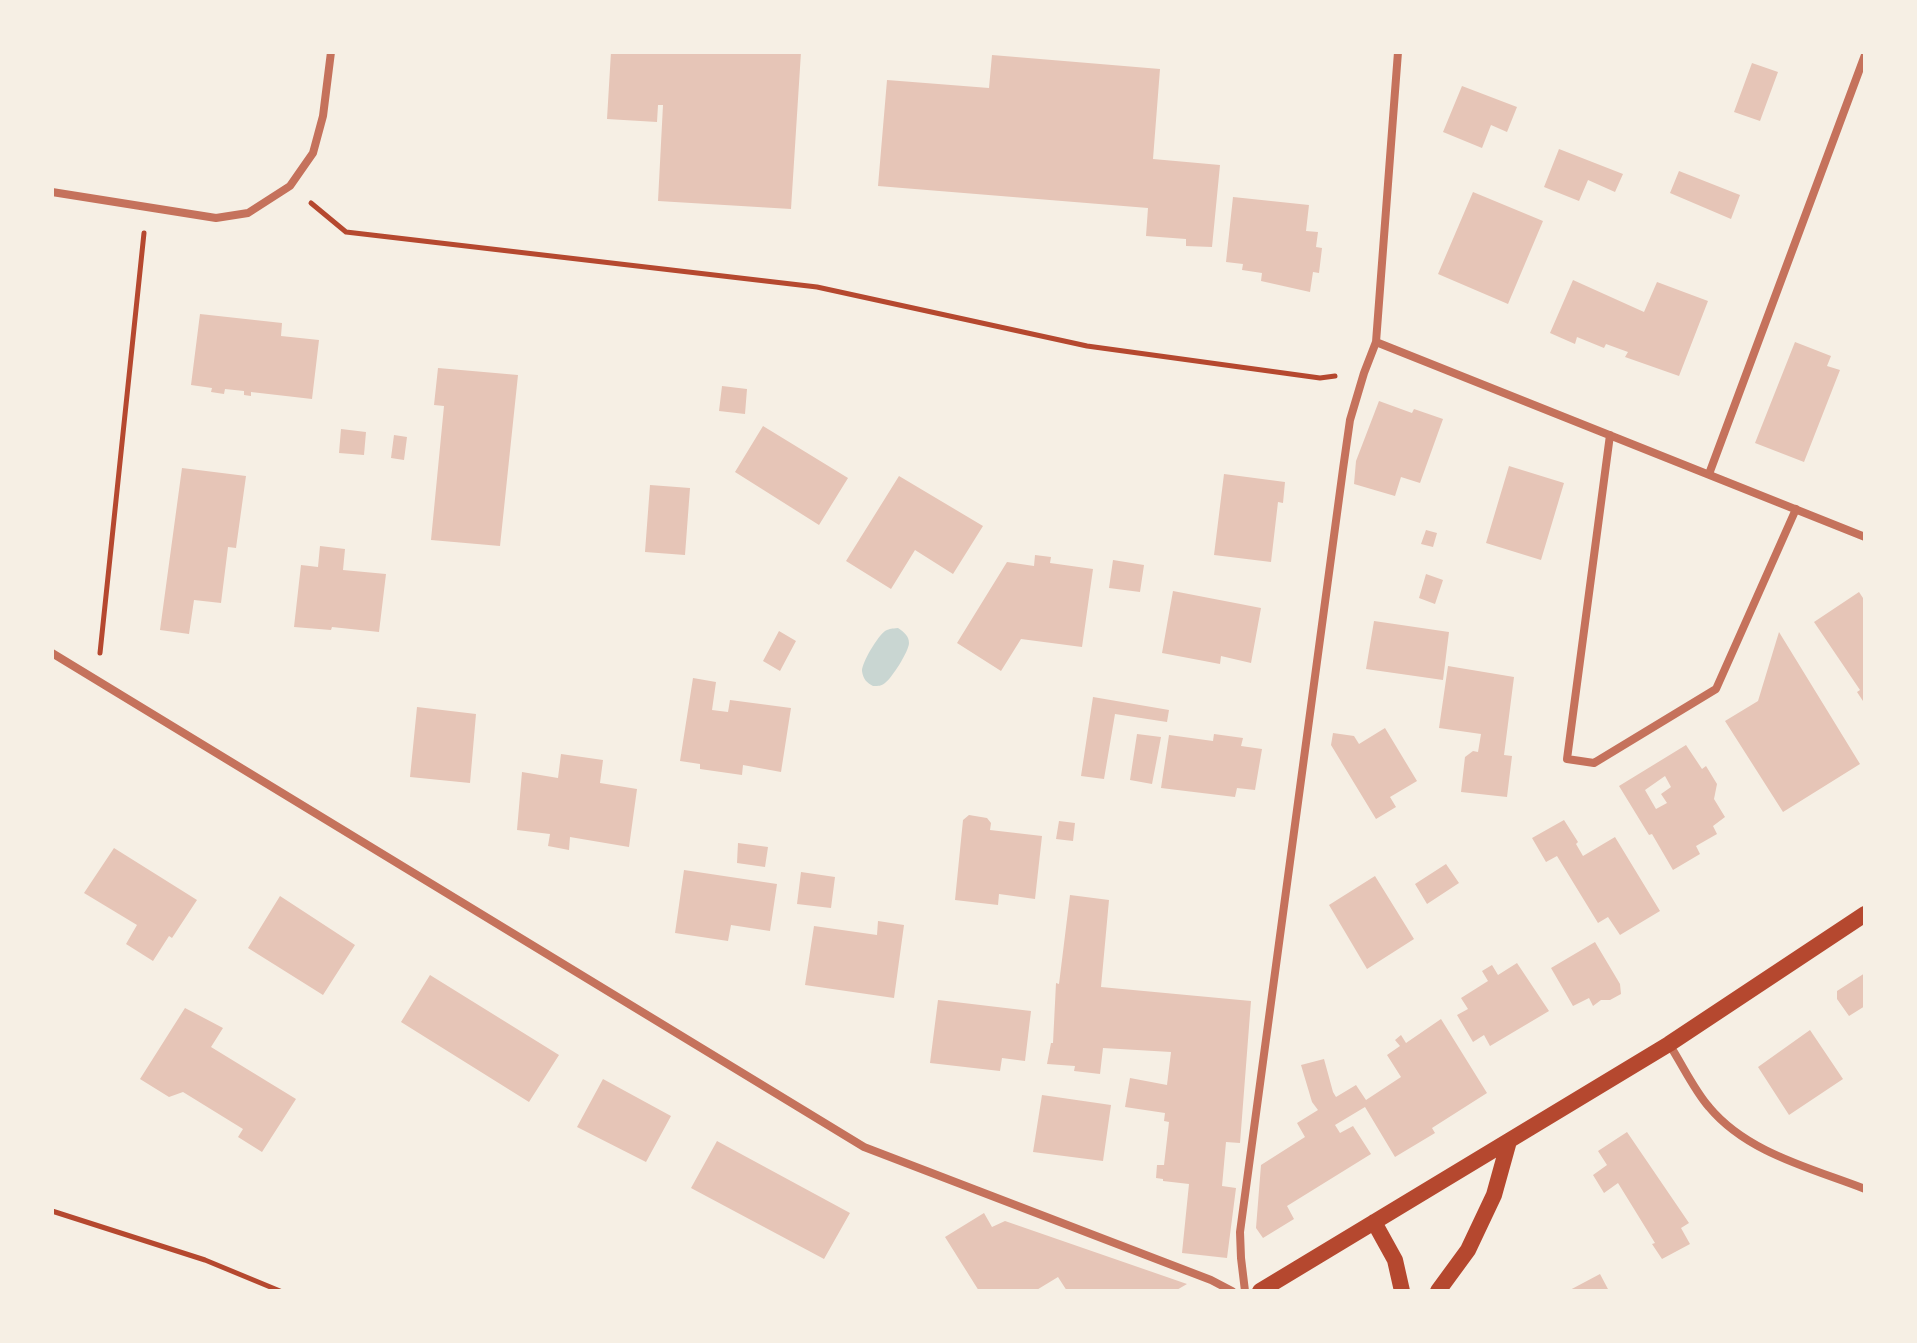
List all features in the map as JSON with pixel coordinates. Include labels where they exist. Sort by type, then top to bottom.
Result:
[{"type":"main road","points":[[1260,1291],[1669,1044],[1865,914]]},
{"type":"main road","points":[[1438,1291],[1468,1250],[1494,1195],[1509,1141]]},
{"type":"main road","points":[[1374,1222],[1395,1260],[1402,1291]]},
{"type":"street","points":[[52,192],[216,218],[248,213],[290,186],[313,153],[323,116],[331,52]]},
{"type":"street","points":[[1245,1291],[1240,1246],[1244,1202],[1350,420],[1376,342],[1398,52]]},
{"type":"street","points":[[1709,474],[1865,55]]},
{"type":"street","points":[[1376,342],[1865,537]]},
{"type":"street","points":[[1610,435],[1567,759],[1594,763],[1716,689],[1796,509]]},
{"type":"street","points":[[52,653],[864,1147],[1211,1280],[1232,1291]]},
{"type":"street","points":[[1669,1044],[1707,1106],[1732,1131],[1767,1151],[1865,1189]]},
{"type":"path","points":[[290,186],[346,232],[817,287],[1103,348],[1320,378],[1364,373]]},
{"type":"path","points":[[97,680],[146,208]]},
{"type":"path","points":[[52,1211],[205,1260],[280,1291]]},
{"type":"shaded area","points":[[898,628],[908,638],[906,652],[888,680],[873,686],[863,676],[865,662],[882,634]]},
{"type":"building","points":[[611,52],[801,52],[791,209],[658,201],[663,105],[658,105],[657,122],[607,119]]},
{"type":"building","points":[[992,55],[1160,69],[1153,159],[1220,165],[1212,247],[1186,246],[1186,239],[1146,236],[1148,208],[878,186],[887,80],[989,88]]},
{"type":"building","points":[[1752,63],[1778,72],[1760,121],[1734,112]]},
{"type":"building","points":[[1462,86],[1517,107],[1507,132],[1491,125],[1482,148],[1443,132]]},
{"type":"building","points":[[1559,149],[1623,174],[1615,192],[1588,180],[1579,201],[1544,187]]},
{"type":"building","points":[[1679,171],[1740,195],[1731,219],[1670,193]]},
{"type":"building","points":[[1473,192],[1543,221],[1508,304],[1438,274]]},
{"type":"building","points":[[1233,197],[1309,205],[1306,231],[1318,232],[1316,247],[1322,248],[1319,273],[1313,272],[1310,292],[1261,281],[1262,273],[1242,270],[1243,264],[1226,262]]},
{"type":"building","points":[[1573,280],[1644,312],[1657,282],[1708,301],[1679,376],[1625,357],[1628,352],[1606,344],[1604,348],[1577,337],[1575,344],[1550,333]]},
{"type":"building","points":[[200,314],[282,323],[281,336],[319,340],[312,399],[251,392],[251,396],[244,395],[244,391],[225,389],[224,394],[211,392],[212,388],[191,385]]},
{"type":"building","points":[[1795,342],[1831,356],[1827,366],[1840,370],[1804,462],[1755,443]]},
{"type":"building","points":[[438,368],[518,375],[500,546],[431,540],[444,406],[434,405]]},
{"type":"building","points":[[722,386],[747,389],[745,414],[719,411]]},
{"type":"building","points":[[1379,401],[1412,413],[1414,409],[1443,419],[1420,483],[1401,477],[1395,496],[1354,484],[1356,461]]},
{"type":"building","points":[[763,426],[848,478],[819,525],[735,472]]},
{"type":"building","points":[[341,429],[366,432],[364,455],[339,453]]},
{"type":"building","points":[[394,435],[407,437],[404,460],[391,458]]},
{"type":"building","points":[[1509,466],[1564,483],[1541,560],[1486,543]]},
{"type":"building","points":[[182,468],[246,476],[236,548],[228,547],[221,603],[194,600],[189,634],[160,630]]},
{"type":"building","points":[[1224,474],[1285,482],[1283,503],[1278,502],[1271,562],[1214,555]]},
{"type":"building","points":[[899,476],[983,526],[953,574],[915,550],[891,589],[846,561]]},
{"type":"building","points":[[650,485],[690,488],[685,555],[645,552]]},
{"type":"building","points":[[1426,530],[1437,533],[1433,547],[1421,544]]},
{"type":"building","points":[[320,546],[345,549],[343,570],[386,574],[379,632],[294,627],[301,565],[318,567]]},
{"type":"building","points":[[1035,555],[1051,557],[1050,563],[1093,569],[1082,647],[1021,639],[1001,671],[957,643],[1007,562],[1034,566]]},
{"type":"building","points":[[1113,560],[1144,565],[1140,592],[1109,588]]},
{"type":"building","points":[[1426,574],[1443,580],[1435,604],[1419,598]]},
{"type":"building","points":[[1173,591],[1261,608],[1251,663],[1221,656],[1220,664],[1162,653]]},
{"type":"building","points":[[1859,592],[1865,601],[1865,704],[1857,692],[1860,690],[1814,622]]},
{"type":"building","points":[[1374,621],[1449,632],[1443,680],[1366,669]]},
{"type":"building","points":[[779,631],[796,641],[780,671],[763,661]]},
{"type":"building","points":[[1779,632],[1860,764],[1783,812],[1725,721],[1758,701]]},
{"type":"building","points":[[1448,666],[1514,677],[1504,755],[1512,756],[1507,797],[1461,792],[1465,757],[1473,751],[1478,752],[1481,734],[1439,728]]},
{"type":"building","points":[[693,678],[716,682],[712,710],[728,712],[730,700],[791,708],[781,772],[743,765],[742,775],[700,769],[700,764],[680,761]]},
{"type":"building","points":[[1093,697],[1169,710],[1167,722],[1115,714],[1104,779],[1081,776]]},
{"type":"building","points":[[417,707],[476,714],[470,783],[410,777]]},
{"type":"building","points":[[1385,728],[1417,781],[1390,797],[1396,807],[1376,819],[1331,745],[1333,733],[1354,736],[1359,744]]},
{"type":"building","points":[[1137,734],[1161,737],[1152,784],[1130,780]]},
{"type":"building","points":[[1214,734],[1243,738],[1241,746],[1262,749],[1255,790],[1237,788],[1235,797],[1161,788],[1169,735],[1213,741]]},
{"type":"building","points":[[1686,745],[1702,769],[1706,766],[1717,784],[1714,799],[1725,817],[1713,826],[1717,834],[1696,846],[1700,854],[1673,870],[1619,786]],"holes":[[[1665,776],[1671,787],[1661,794],[1667,803],[1656,809],[1645,790]]]},
{"type":"building","points":[[561,754],[603,760],[600,783],[637,789],[629,847],[570,837],[569,850],[548,846],[550,834],[517,830],[522,772],[558,778]]},
{"type":"building","points":[[969,815],[987,818],[991,823],[990,830],[1042,836],[1035,899],[999,894],[998,905],[955,900],[963,820]]},
{"type":"building","points":[[1564,820],[1583,856],[1615,837],[1660,911],[1620,935],[1608,917],[1598,923],[1557,856],[1546,862],[1532,838]]},
{"type":"building","points":[[1059,821],[1075,823],[1073,841],[1056,839]]},
{"type":"building","points":[[738,843],[768,847],[765,867],[737,863]]},
{"type":"building","points":[[114,848],[197,900],[153,961],[126,944],[137,925],[84,893]]},
{"type":"building","points":[[1446,864],[1459,883],[1427,904],[1415,884]]},
{"type":"building","points":[[684,870],[777,884],[770,931],[731,925],[728,941],[675,933]]},
{"type":"building","points":[[801,872],[835,877],[831,908],[797,904]]},
{"type":"building","points":[[1375,876],[1414,939],[1367,969],[1329,905]]},
{"type":"building","points":[[1070,895],[1109,900],[1101,987],[1251,1001],[1240,1143],[1226,1142],[1222,1186],[1236,1188],[1227,1258],[1182,1253],[1189,1184],[1156,1178],[1157,1165],[1164,1165],[1169,1122],[1164,1121],[1165,1113],[1125,1107],[1130,1078],[1167,1085],[1171,1052],[1103,1048],[1100,1074],[1074,1071],[1075,1066],[1047,1064],[1053,1043],[1056,983],[1059,984]]},
{"type":"building","points":[[280,896],[355,945],[323,995],[248,948]]},
{"type":"building","points":[[878,921],[904,925],[894,998],[805,985],[814,926],[877,935]]},
{"type":"building","points":[[1595,942],[1620,984],[1621,994],[1593,1006],[1589,998],[1573,1006],[1551,968]]},
{"type":"building","points":[[1517,963],[1549,1011],[1490,1046],[1484,1035],[1473,1042],[1457,1015],[1468,1009],[1461,998],[1488,981],[1482,971],[1492,965],[1498,975]]},
{"type":"building","points":[[1865,973],[1865,1006],[1849,1016],[1837,999],[1837,991]]},
{"type":"building","points":[[430,975],[559,1055],[529,1102],[401,1022]]},
{"type":"building","points":[[938,1000],[1031,1011],[1025,1061],[1002,1058],[1000,1071],[930,1063]]},
{"type":"building","points":[[185,1008],[223,1028],[211,1047],[296,1099],[262,1152],[238,1137],[243,1129],[183,1092],[169,1097],[140,1079]]},
{"type":"building","points":[[1441,1019],[1487,1093],[1432,1128],[1435,1133],[1395,1157],[1365,1107],[1335,1125],[1340,1133],[1353,1126],[1371,1154],[1287,1206],[1294,1219],[1263,1238],[1256,1228],[1261,1165],[1305,1137],[1297,1123],[1318,1110],[1312,1102],[1301,1065],[1324,1059],[1336,1097],[1356,1085],[1366,1100],[1401,1077],[1387,1055],[1400,1046],[1395,1040],[1401,1035],[1406,1043]]},
{"type":"building","points":[[1810,1030],[1843,1079],[1789,1115],[1758,1067]]},
{"type":"building","points":[[603,1079],[671,1116],[646,1162],[577,1127]]},
{"type":"building","points":[[1042,1095],[1111,1105],[1103,1161],[1033,1152]]},
{"type":"building","points":[[1627,1132],[1689,1223],[1681,1228],[1690,1244],[1662,1259],[1618,1183],[1604,1193],[1593,1175],[1607,1165],[1598,1151]]},
{"type":"building","points":[[717,1141],[850,1213],[824,1259],[691,1188]]},
{"type":"building","points":[[984,1213],[992,1227],[1005,1221],[1187,1284],[1175,1291],[1067,1291],[1058,1277],[1035,1291],[979,1291],[945,1237]]},
{"type":"building","points":[[1600,1274],[1609,1291],[1568,1291]]}]
